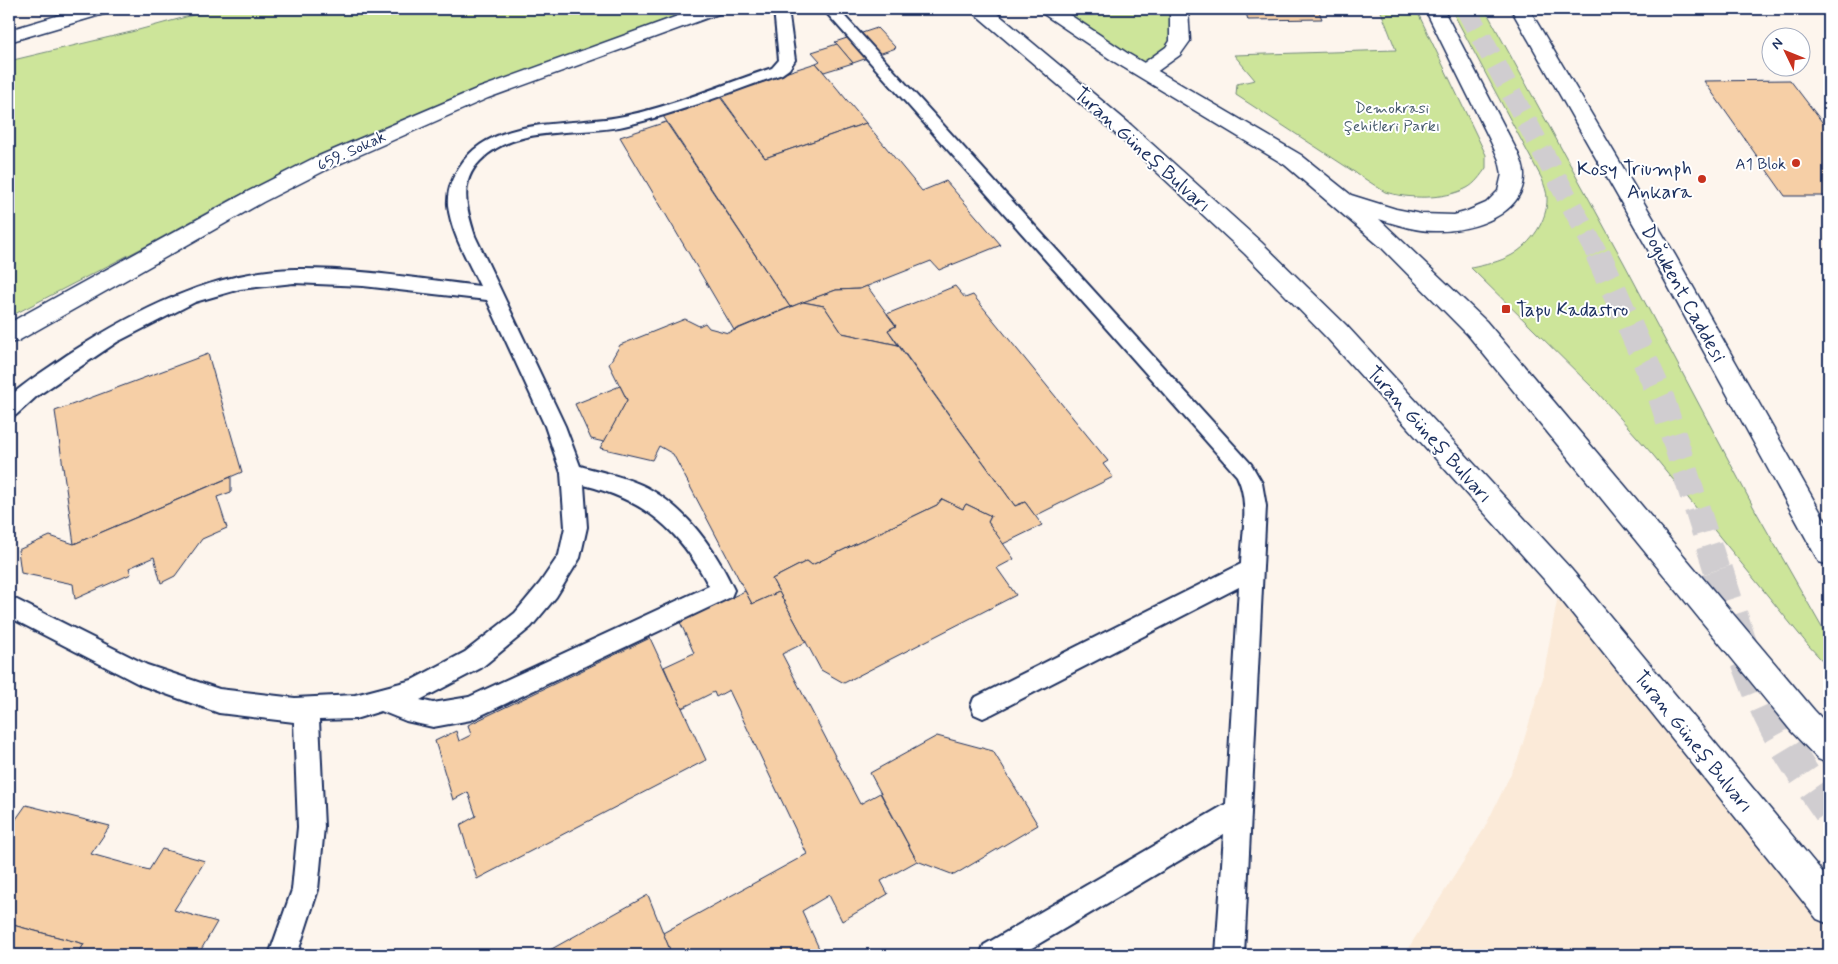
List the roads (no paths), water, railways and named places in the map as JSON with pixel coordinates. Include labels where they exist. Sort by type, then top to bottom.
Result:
[{"type":"main road","points":[[9,36],[100,9]]},
{"type":"main road","name":"659. Sokak","points":[[9,334],[255,197],[320,164],[392,131],[481,94],[714,9]]},
{"type":"main road","name":"Turan Güneş Bulvarı","points":[[980,9],[1124,130],[1253,248],[1336,332],[1561,578],[1829,907]]},
{"type":"main road","points":[[1050,9],[1078,30],[1293,160],[1390,242],[1477,328],[1803,721],[1829,748]]},
{"type":"main road","points":[[1145,71],[1173,50],[1180,41],[1179,9]]},
{"type":"main road","points":[[1339,197],[1394,216],[1438,224],[1458,223],[1480,215],[1497,207],[1509,191],[1513,173],[1505,148],[1434,9]]},
{"type":"main road","name":"Doğukent Caddesi","points":[[1520,9],[1663,255],[1829,552]]},
{"type":"lane","points":[[9,606],[141,674],[219,701],[295,710],[356,707],[417,690],[473,660],[523,620],[548,590],[569,558],[576,527],[572,473],[555,426],[466,236],[457,206],[458,185],[466,166],[479,152],[507,136],[616,123],[645,116],[777,71],[784,66],[787,60],[781,9]]},
{"type":"lane","points":[[830,9],[1244,470],[1251,483],[1255,506],[1230,955]]},
{"type":"lane","points":[[9,409],[30,390],[110,338],[189,297],[240,282],[294,276],[353,278],[494,294]]},
{"type":"lane","points":[[381,700],[406,709],[433,715],[471,708],[723,590],[711,566],[686,531],[655,503],[622,487],[572,473]]},
{"type":"lane","points":[[983,706],[1252,569]]},
{"type":"lane","points":[[284,955],[305,890],[311,827],[306,710]]},
{"type":"lane","points":[[994,955],[1238,811]]},
{"type":"tunnel","points":[[1466,9],[1598,255]]},
{"type":"tunnel","points":[[1598,254],[1661,397],[1717,571]]},
{"type":"tunnel","points":[[1717,570],[1748,663],[1770,717],[1805,777],[1829,811]]},
{"type":"place","name":"A1 Blok","points":[[1796,163]]},
{"type":"place","name":"Kosy Triumph Ankara","points":[[1702,179]]},
{"type":"place","name":"Tapu Kadastro","points":[[1506,309]]},
{"type":"park label","name":"Demokrasi Şehitleri Parkı","points":[[1392,116]]}]
